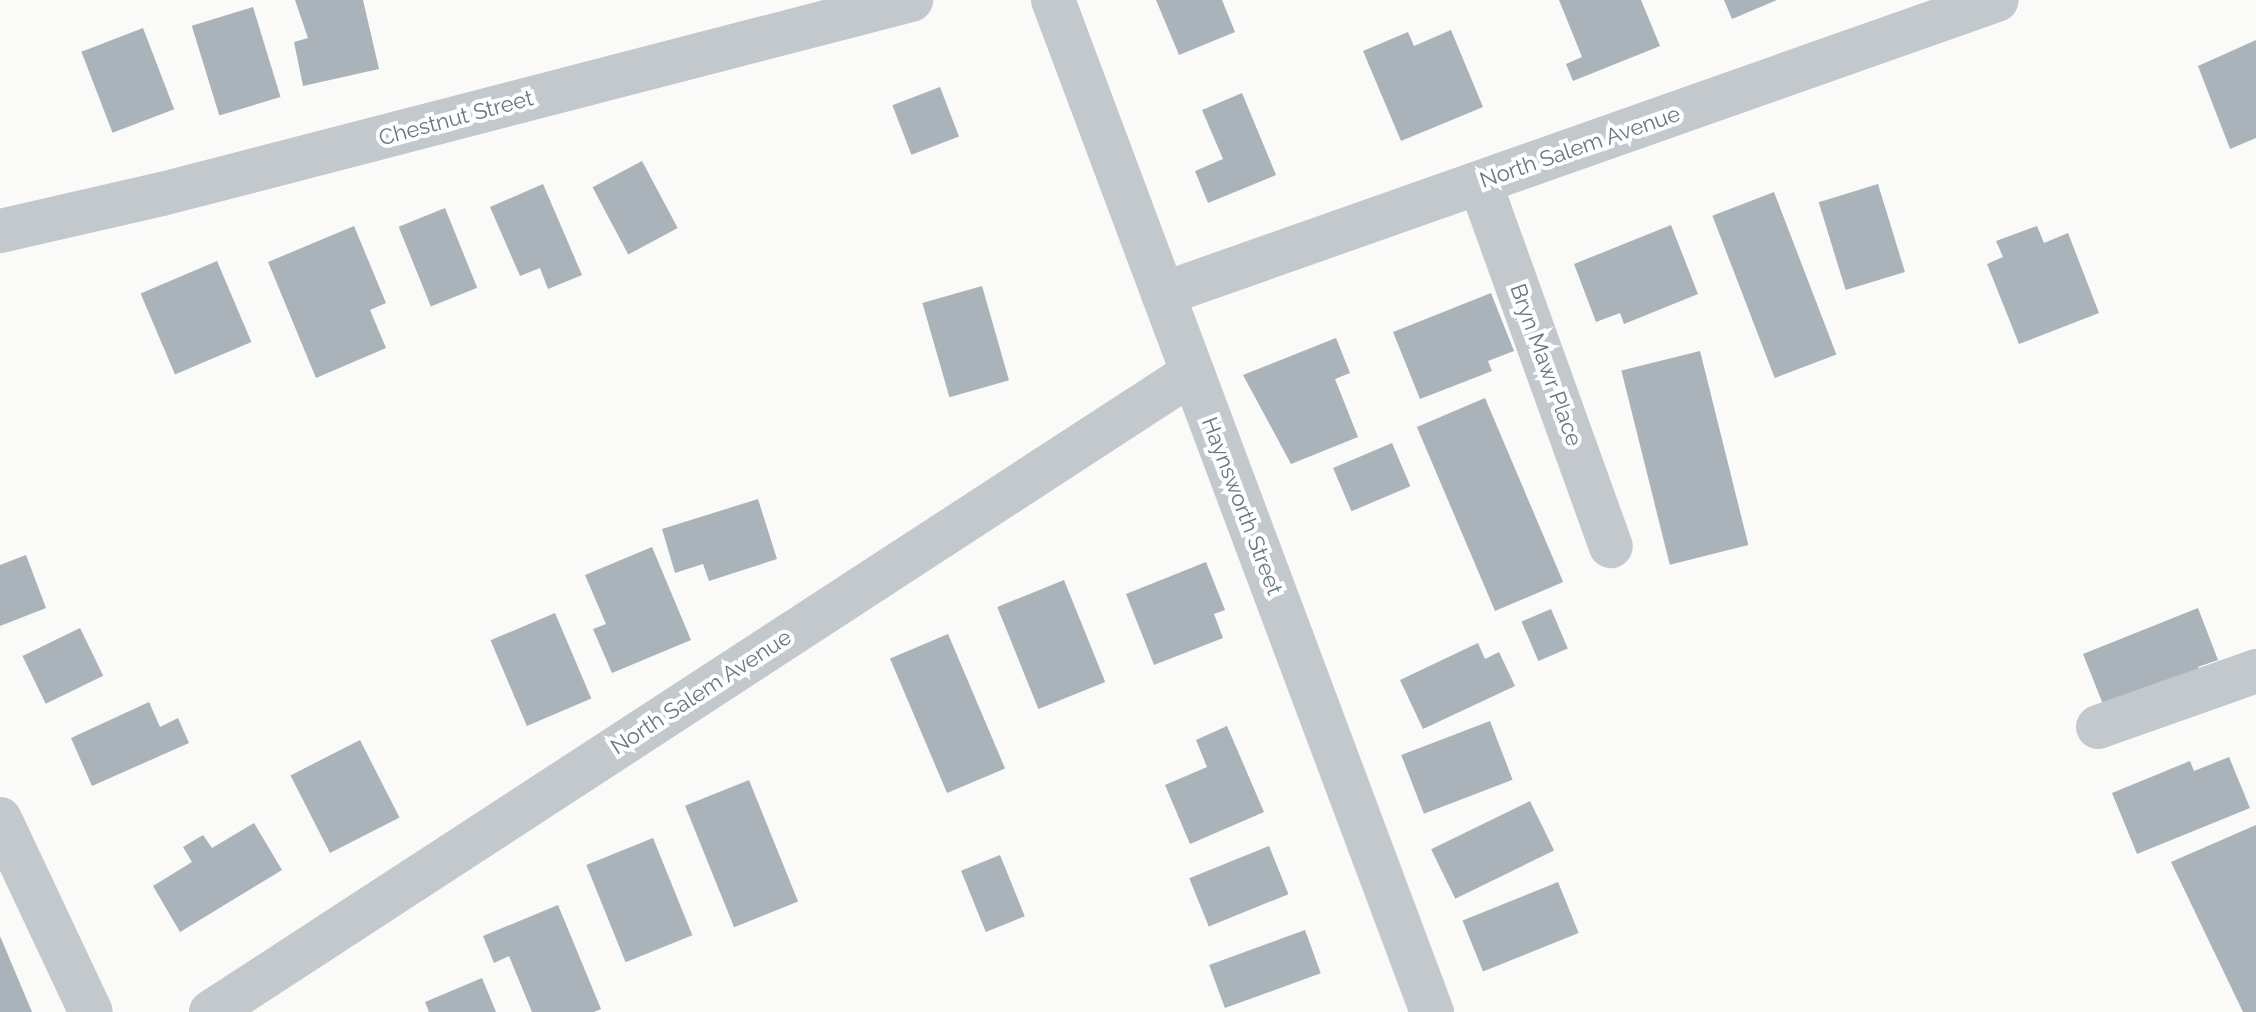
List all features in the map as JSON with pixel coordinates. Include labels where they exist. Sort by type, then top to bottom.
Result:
[{"type":"street","name":"Chestnut Street","points":[[0,231],[162,194],[911,0]]},
{"type":"street","name":"Haynsworth Street","points":[[1053,0],[1432,1012]]},
{"type":"street","name":"North Salem Avenue","points":[[1163,294],[1997,0]]},
{"type":"street","name":"Bryn Mawr Place","points":[[1480,183],[1611,546]]},
{"type":"street","name":"North Salem Avenue","points":[[211,1012],[1192,373]]},
{"type":"street","points":[[2098,727],[2256,671]]},
{"type":"street","points":[[0,819],[91,1012]]},
{"type":"building","points":[[295,0],[363,0],[379,69],[303,86],[294,42],[308,38]]},
{"type":"building","points":[[1156,0],[1222,0],[1235,32],[1179,55]]},
{"type":"building","points":[[1559,0],[1641,0],[1660,46],[1573,81],[1566,64],[1582,57]]},
{"type":"building","points":[[1724,0],[1777,0],[1732,19]]},
{"type":"building","points":[[253,7],[280,97],[219,116],[192,26]]},
{"type":"building","points":[[143,28],[174,109],[113,133],[81,52]]},
{"type":"building","points":[[1451,30],[1483,107],[1401,141],[1363,51],[1408,32],[1414,46]]},
{"type":"building","points":[[2256,40],[2256,138],[2230,149],[2198,66]]},
{"type":"building","points":[[940,87],[959,136],[911,155],[892,105]]},
{"type":"building","points":[[1242,93],[1276,175],[1208,203],[1195,171],[1223,159],[1202,110]]},
{"type":"building","points":[[642,161],[678,228],[628,254],[593,187]]},
{"type":"building","points":[[543,184],[582,275],[548,289],[540,268],[520,276],[490,207]]},
{"type":"building","points":[[1878,184],[1905,272],[1846,290],[1819,202]]},
{"type":"building","points":[[1774,192],[1836,354],[1775,378],[1712,216]]},
{"type":"building","points":[[445,208],[477,288],[431,306],[399,227]]},
{"type":"building","points":[[1671,225],[1698,294],[1624,324],[1620,313],[1596,322],[1574,264]]},
{"type":"building","points":[[354,226],[386,303],[370,310],[386,348],[316,378],[268,262]]},
{"type":"building","points":[[2037,226],[2044,243],[2068,233],[2099,313],[2019,344],[1987,264],[2003,257],[1996,241]]},
{"type":"building","points":[[217,261],[251,342],[175,374],[141,293]]},
{"type":"building","points":[[982,286],[1009,380],[949,397],[922,303]]},
{"type":"building","points":[[1491,293],[1514,351],[1488,361],[1492,371],[1420,399],[1393,332]]},
{"type":"building","points":[[1336,338],[1350,373],[1335,379],[1358,437],[1291,464],[1243,375]]},
{"type":"building","points":[[1700,351],[1748,545],[1670,565],[1621,371]]},
{"type":"building","points":[[1485,398],[1563,582],[1495,611],[1417,427]]},
{"type":"building","points":[[1392,443],[1410,486],[1351,511],[1333,468]]},
{"type":"building","points":[[758,499],[777,559],[709,581],[703,564],[675,573],[662,529]]},
{"type":"building","points":[[652,547],[691,640],[612,673],[593,629],[606,624],[585,575]]},
{"type":"building","points":[[26,555],[46,608],[0,626],[0,565]]},
{"type":"building","points":[[1206,562],[1225,610],[1214,614],[1223,638],[1154,665],[1126,594]]},
{"type":"building","points":[[1064,580],[1105,682],[1038,709],[997,607]]},
{"type":"building","points":[[2198,608],[2218,660],[2198,667],[2205,684],[2110,722],[2083,654]]},
{"type":"building","points":[[1551,609],[1568,649],[1538,661],[1522,622]]},
{"type":"building","points":[[555,613],[591,699],[527,726],[491,640]]},
{"type":"building","points":[[80,628],[103,676],[46,704],[22,656]]},
{"type":"building","points":[[948,634],[1005,768],[947,793],[890,659]]},
{"type":"building","points":[[1478,643],[1485,659],[1499,652],[1515,686],[1423,729],[1400,680]]},
{"type":"building","points":[[149,702],[160,727],[178,718],[189,743],[92,786],[71,738]]},
{"type":"building","points":[[1490,721],[1513,780],[1424,814],[1401,755]]},
{"type":"building","points":[[1227,726],[1264,812],[1190,844],[1165,785],[1207,767],[1196,740]]},
{"type":"building","points":[[360,740],[399,818],[330,853],[291,775]]},
{"type":"building","points":[[2229,757],[2250,808],[2137,854],[2112,793],[2190,761],[2194,771]]},
{"type":"building","points":[[749,780],[798,901],[734,927],[685,806]]},
{"type":"building","points":[[1530,801],[1554,850],[1455,899],[1431,849]]},
{"type":"building","points":[[254,823],[282,870],[180,932],[153,886],[192,862],[183,847],[203,835],[212,848]]},
{"type":"building","points":[[2256,825],[2256,1012],[2243,1012],[2171,862]]},
{"type":"building","points":[[653,838],[692,935],[626,962],[586,865]]},
{"type":"building","points":[[1269,846],[1288,894],[1209,926],[1189,878]]},
{"type":"building","points":[[1000,855],[1025,916],[986,932],[961,871]]},
{"type":"building","points":[[1558,882],[1579,933],[1483,972],[1463,921]]},
{"type":"building","points":[[558,905],[601,1009],[594,1012],[532,1012],[509,956],[494,963],[483,936]]},
{"type":"building","points":[[1305,930],[1321,973],[1225,1008],[1209,965]]},
{"type":"building","points":[[0,936],[32,1012],[0,1012]]},
{"type":"building","points":[[482,978],[496,1012],[429,1012],[425,1002]]}]
